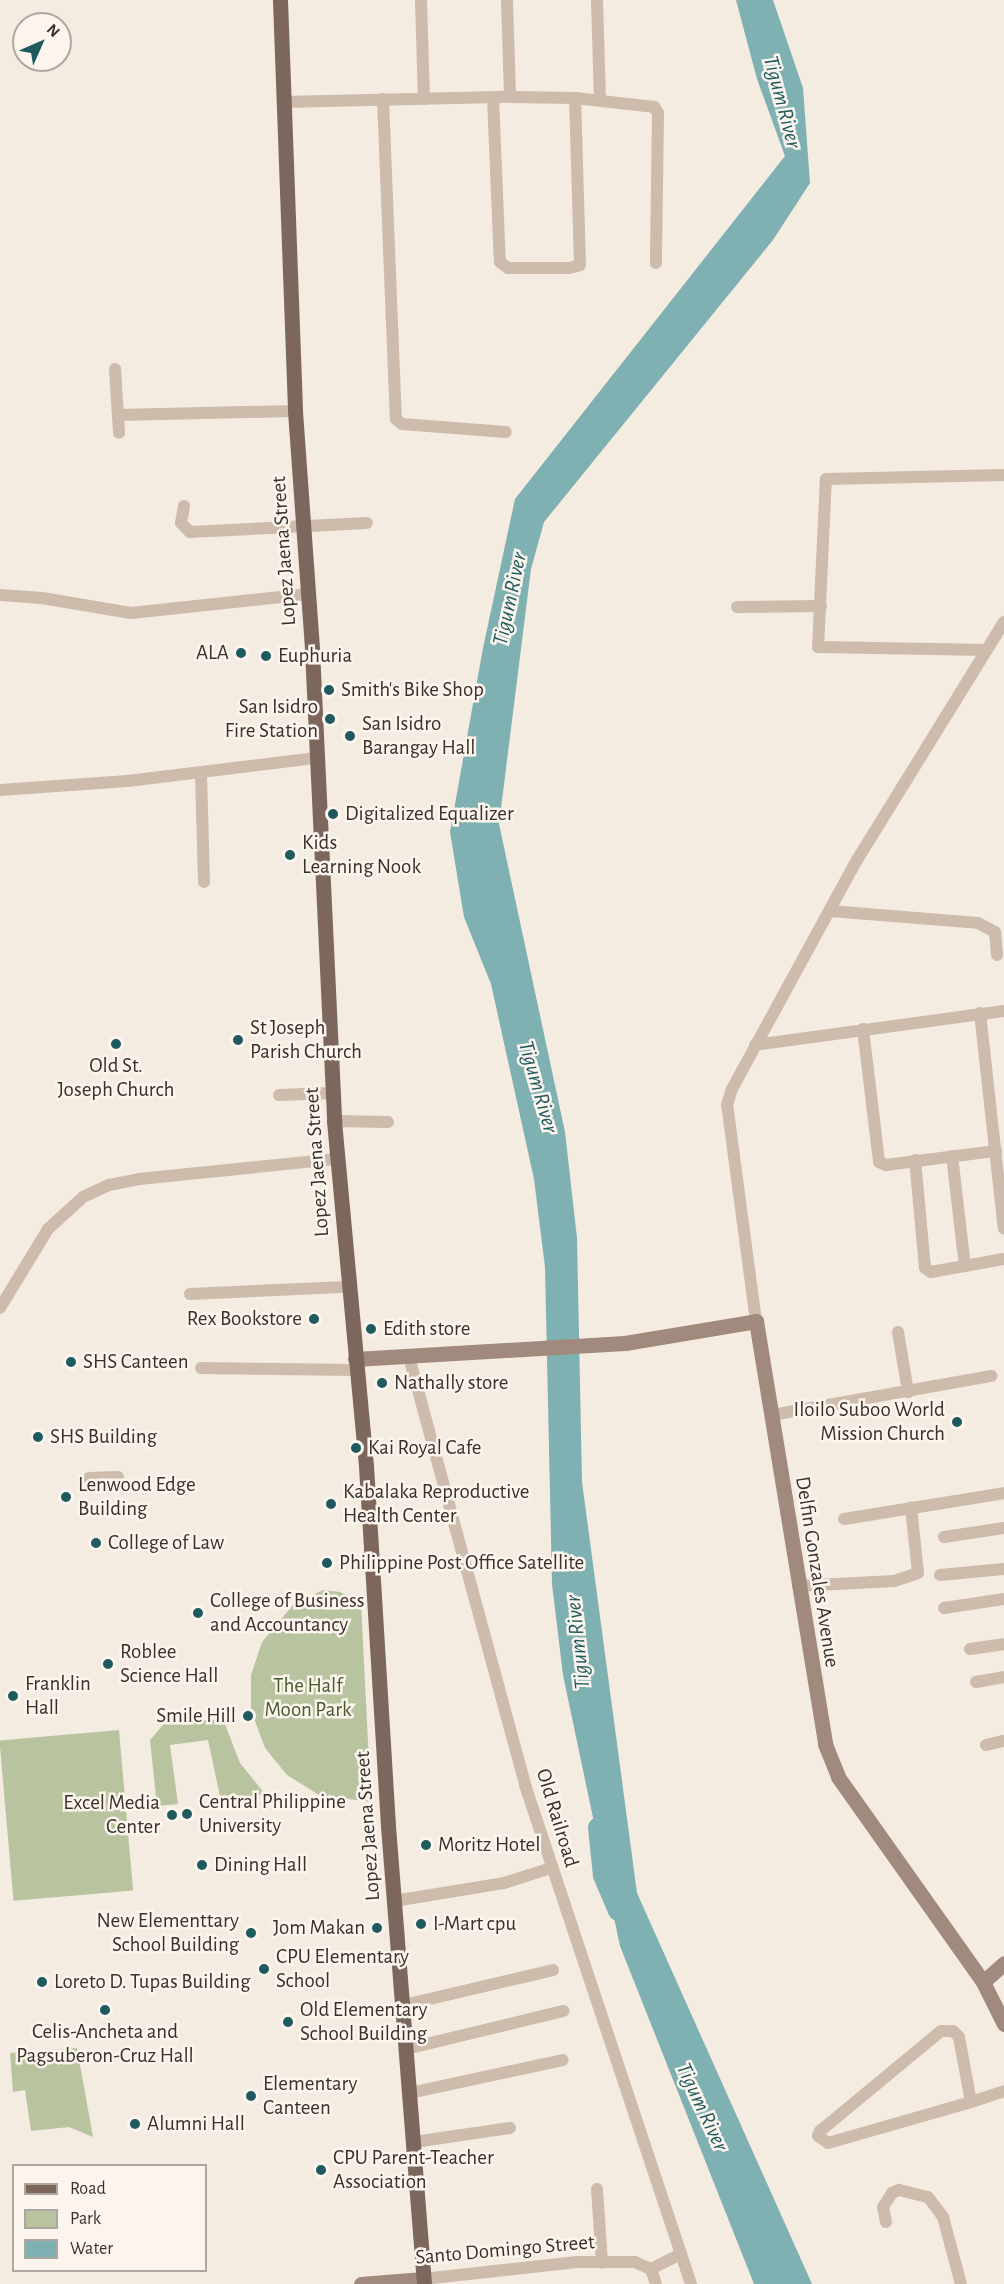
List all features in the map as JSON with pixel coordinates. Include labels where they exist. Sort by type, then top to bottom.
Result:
[{"type":"main road","name":"Lopez Jaena Street","points":[[280,0],[295,411],[308,594],[334,1121],[355,1364],[424,2281]]},
{"type":"street","points":[[421,0],[424,99]]},
{"type":"street","points":[[507,0],[510,97]]},
{"type":"street","points":[[597,0],[600,100]]},
{"type":"street","points":[[283,102],[510,97],[575,98],[646,105],[658,114],[656,263]]},
{"type":"street","points":[[493,98],[500,262],[508,267],[548,268],[580,265],[575,98]]},
{"type":"street","points":[[383,99],[396,419],[402,424],[506,432]]},
{"type":"street","points":[[115,369],[119,433]]},
{"type":"street","points":[[118,415],[295,411]]},
{"type":"street","points":[[987,650],[818,647],[826,479],[1004,475]]},
{"type":"street","points":[[184,506],[181,523],[190,532],[367,523]]},
{"type":"street","points":[[0,595],[42,598],[131,613],[308,594]]},
{"type":"street","points":[[737,607],[821,606]]},
{"type":"street","name":"Delfin Gonzales Avenue","points":[[1004,622],[830,911],[755,1045],[727,1105],[756,1321],[817,1711],[837,1777],[983,1982],[1004,2024]]},
{"type":"street","points":[[0,790],[201,774],[315,758]]},
{"type":"street","points":[[201,774],[204,882]]},
{"type":"street","points":[[830,911],[978,923],[995,932],[997,955]]},
{"type":"street","points":[[755,1045],[1004,1011]]},
{"type":"street","points":[[980,1013],[1004,1229]]},
{"type":"street","points":[[863,1029],[879,1162],[886,1164],[996,1151]]},
{"type":"street","points":[[279,1095],[333,1093]]},
{"type":"street","points":[[334,1121],[388,1122]]},
{"type":"street","points":[[952,1156],[965,1266]]},
{"type":"street","points":[[0,1308],[5,1288],[48,1229],[82,1197],[109,1185],[139,1179],[337,1160]]},
{"type":"street","points":[[915,1160],[926,1268],[931,1272],[1004,1259]]},
{"type":"street","points":[[189,1294],[347,1287]]},
{"type":"street","points":[[201,1368],[355,1364],[409,1357],[625,1343],[756,1321]]},
{"type":"street","points":[[898,1332],[908,1392]]},
{"type":"street","name":"Old Railroad","points":[[409,1357],[551,1868],[691,2284]]},
{"type":"street","points":[[772,1415],[992,1376]]},
{"type":"street","points":[[89,1478],[118,1477]]},
{"type":"street","points":[[844,1519],[1004,1493]]},
{"type":"street","points":[[798,1586],[894,1581],[918,1573],[911,1508]]},
{"type":"street","points":[[944,1537],[1004,1528]]},
{"type":"street","points":[[940,1575],[1004,1569]]},
{"type":"street","points":[[944,1608],[1004,1599]]},
{"type":"street","points":[[970,1649],[1004,1644]]},
{"type":"street","points":[[976,1682],[1004,1677]]},
{"type":"street","points":[[986,1745],[1004,1741]]},
{"type":"street","points":[[394,1901],[504,1883],[551,1868]]},
{"type":"street","points":[[983,1982],[1004,1963]]},
{"type":"street","points":[[404,2005],[553,1970]]},
{"type":"street","points":[[406,2049],[563,2011]]},
{"type":"street","points":[[971,2102],[959,2037],[954,2031],[941,2031],[820,2131],[818,2136],[828,2143],[971,2102],[1004,2091]]},
{"type":"street","points":[[410,2093],[562,2060]]},
{"type":"street","points":[[414,2142],[510,2128]]},
{"type":"street","points":[[597,2189],[602,2263]]},
{"type":"street","points":[[886,2222],[883,2206],[892,2193],[899,2190],[928,2197],[943,2217],[961,2284]]},
{"type":"street","points":[[656,2284],[651,2269],[681,2254]]},
{"type":"street","name":"Santo Domingo Street","points":[[361,2284],[424,2281],[602,2263],[635,2262],[651,2269]]},
{"type":"green space","name":"The Half Moon Park","points":[[323,1590],[340,1592],[361,1603],[371,1802],[319,1795],[287,1775],[265,1748],[251,1710],[251,1675],[262,1642],[293,1605]]},
{"type":"green space","points":[[223,1719],[240,1763],[265,1794],[221,1801],[208,1740],[170,1745],[178,1804],[157,1806],[150,1740],[164,1724]]},
{"type":"green space","points":[[119,1730],[133,1890],[13,1901],[0,1740]]},
{"type":"green space","points":[[77,2048],[93,2137],[69,2127],[31,2131],[25,2090],[13,2092],[10,2053]]},
{"type":"water","points":[[736,0],[773,0],[803,88],[810,183],[773,240],[544,522],[531,569],[499,824],[565,1132],[577,1238],[582,1482],[637,1893],[812,2284],[754,2284],[620,1946],[563,1675],[552,1584],[545,1267],[534,1179],[491,984],[464,917],[450,832],[483,648],[515,499],[785,156],[757,79]]},
{"type":"waterway","name":"Tigum River","points":[[598,1827],[603,1875],[618,1910]]},
{"type":"place","name":"ALA","points":[[241,653]]},
{"type":"place","name":"Euphuria","points":[[266,656]]},
{"type":"place","name":"Smith's Bike Shop","points":[[329,690]]},
{"type":"place","name":"San Isidro Fire Station","points":[[330,719]]},
{"type":"place","name":"San Isidro Barangay Hall","points":[[350,736]]},
{"type":"place","name":"Digitalized Equalizer","points":[[333,814]]},
{"type":"place","name":"Kids Learning Nook","points":[[290,855]]},
{"type":"place","name":"St Joseph Parish Church","points":[[238,1040]]},
{"type":"place","name":"Old St. Joseph Church","points":[[116,1044]]},
{"type":"place","name":"Rex Bookstore","points":[[314,1319]]},
{"type":"place","name":"Edith store","points":[[371,1329]]},
{"type":"place","name":"SHS Canteen","points":[[71,1362]]},
{"type":"place","name":"Nathally store","points":[[382,1383]]},
{"type":"place","name":"Iloilo Suboo World Mission Church","points":[[957,1422]]},
{"type":"place","name":"SHS Building","points":[[38,1437]]},
{"type":"place","name":"Kai Royal Cafe","points":[[356,1448]]},
{"type":"place","name":"Lenwood Edge Building","points":[[66,1497]]},
{"type":"place","name":"Kabalaka Reproductive Health Center","points":[[331,1504]]},
{"type":"place","name":"College of Law","points":[[96,1543]]},
{"type":"place","name":"Philippine Post Office Satellite","points":[[327,1563]]},
{"type":"place","name":"College of Business and Accountancy","points":[[198,1613]]},
{"type":"place","name":"Roblee Science Hall","points":[[108,1664]]},
{"type":"place","name":"Franklin Hall","points":[[13,1696]]},
{"type":"place","name":"Smile Hill","points":[[248,1716]]},
{"type":"place","name":"Central Philippine University","points":[[187,1814]]},
{"type":"place","name":"Excel Media Center","points":[[172,1815]]},
{"type":"place","name":"Moritz Hotel","points":[[426,1845]]},
{"type":"place","name":"Dining Hall","points":[[202,1865]]},
{"type":"place","name":"I-Mart cpu","points":[[421,1924]]},
{"type":"place","name":"Jom Makan","points":[[377,1928]]},
{"type":"place","name":"New Elementtary School Building","points":[[251,1933]]},
{"type":"place","name":"CPU Elementary School","points":[[264,1969]]},
{"type":"place","name":"Loreto D. Tupas Building","points":[[42,1982]]},
{"type":"place","name":"Celis-Ancheta and Pagsuberon-Cruz Hall","points":[[105,2010]]},
{"type":"place","name":"Old Elementary School Building","points":[[288,2022]]},
{"type":"place","name":"Elementary Canteen","points":[[251,2096]]},
{"type":"place","name":"Alumni Hall","points":[[135,2124]]},
{"type":"place","name":"CPU Parent-Teacher Association","points":[[321,2170]]}]
